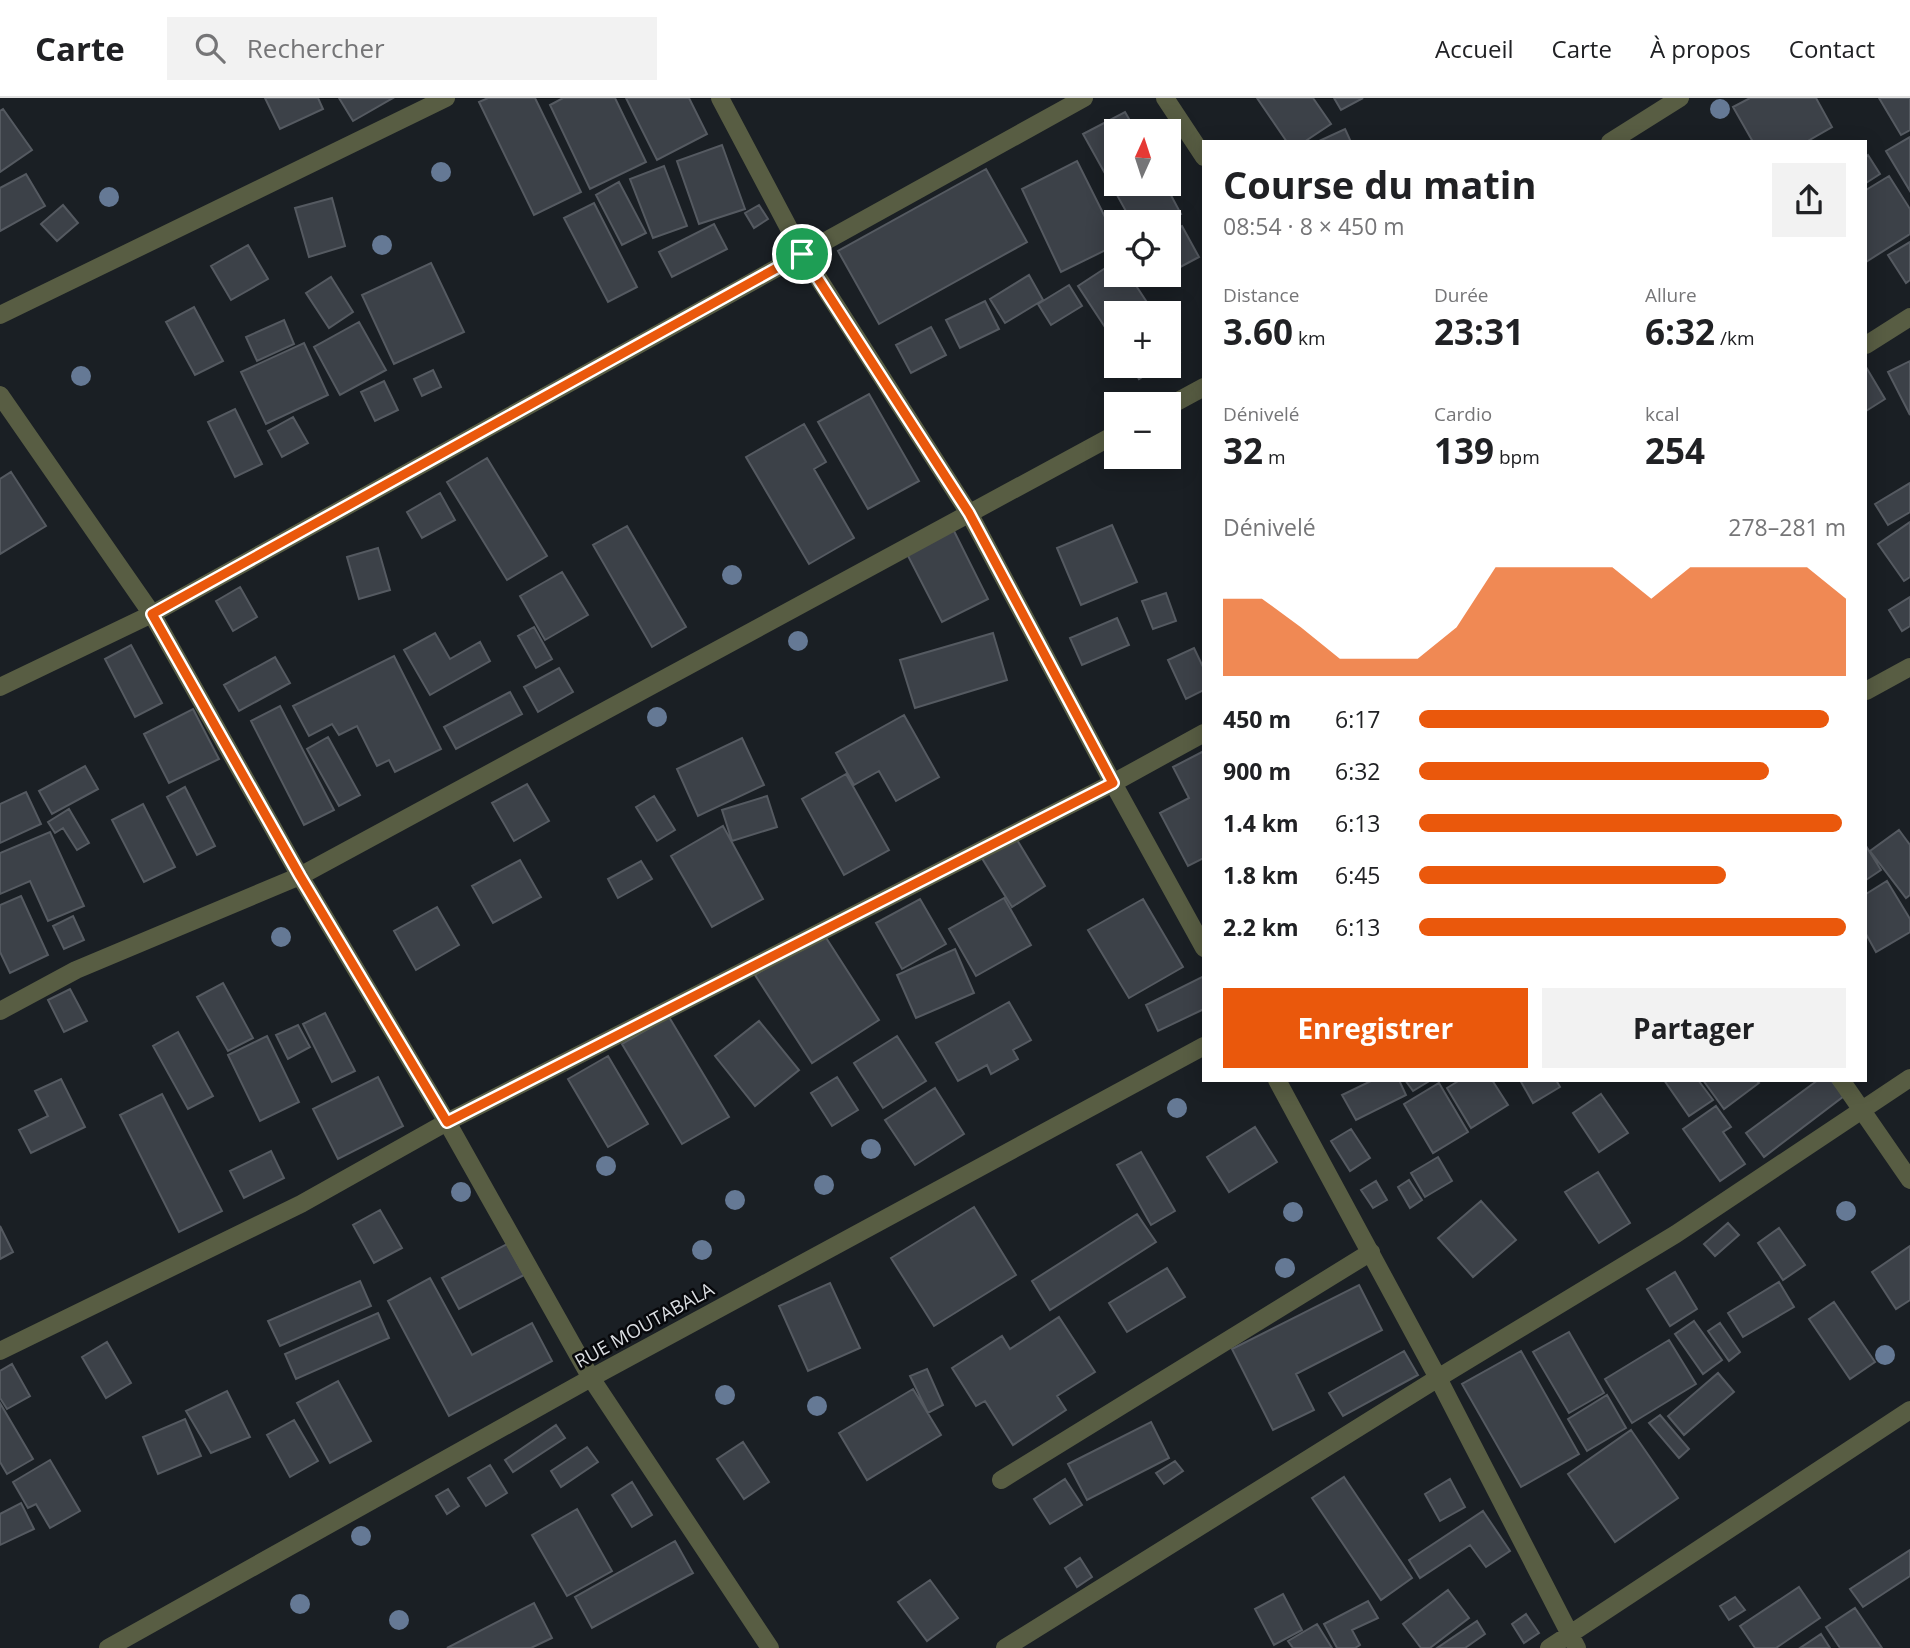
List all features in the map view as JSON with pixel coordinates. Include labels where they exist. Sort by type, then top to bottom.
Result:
[{"type":"street","points":[[0,315],[446,98]]},
{"type":"street","points":[[720,98],[802,254],[969,513],[1202,944]]},
{"type":"street","points":[[0,687],[152,614],[1084,98]]},
{"type":"street","points":[[1165,98],[1202,154]]},
{"type":"street","points":[[1613,140],[1680,98]]},
{"type":"street","points":[[1867,344],[1910,317]]},
{"type":"street","points":[[1181,399],[1202,388]]},
{"type":"street","points":[[0,396],[152,614],[300,876],[447,1122],[592,1378],[770,1648]]},
{"type":"street","points":[[0,1011],[76,970],[300,876],[1104,440]]},
{"type":"street","points":[[1867,690],[1910,667]]},
{"type":"street","points":[[0,1351],[301,1204],[447,1122],[1113,783],[1202,734]]},
{"type":"street","name":"RUE MOUTABALA","points":[[108,1648],[592,1378],[1202,1047]]},
{"type":"street","points":[[1005,1648],[1438,1378],[1676,1234],[1861,1108],[1910,1078]]},
{"type":"street","points":[[1278,1082],[1438,1378],[1574,1642]]},
{"type":"street","points":[[1843,1082],[1910,1180]]},
{"type":"street","points":[[1002,1480],[1371,1252]]},
{"type":"street","points":[[1549,1648],[1574,1642],[1910,1410]]},
{"type":"building","points":[[265,98],[318,98],[323,109],[280,129]]},
{"type":"building","points":[[339,98],[393,98],[353,121]]},
{"type":"building","points":[[488,98],[535,98],[581,192],[534,215],[479,102]]},
{"type":"building","points":[[563,98],[615,98],[646,162],[590,189],[550,105]]},
{"type":"building","points":[[626,98],[689,98],[707,134],[657,160]]},
{"type":"building","points":[[1257,98],[1313,98],[1331,124],[1307,140],[1286,140]]},
{"type":"building","points":[[1334,98],[1363,98],[1341,110]]},
{"type":"building","points":[[1750,98],[1816,98],[1832,127],[1809,140],[1752,140],[1733,107]]},
{"type":"building","points":[[1879,98],[1910,98],[1910,130],[1901,135]]},
{"type":"building","points":[[3,109],[32,150],[0,172],[0,111]]},
{"type":"building","points":[[1125,112],[1129,119],[1112,119]]},
{"type":"building","points":[[1104,123],[1104,172],[1083,134]]},
{"type":"building","points":[[1345,129],[1350,140],[1321,140]]},
{"type":"building","points":[[1910,137],[1910,191],[1886,151]]},
{"type":"building","points":[[722,145],[745,209],[699,224],[677,161]]},
{"type":"building","points":[[1867,156],[1880,174],[1867,182]]},
{"type":"building","points":[[1077,161],[1104,215],[1104,251],[1061,272],[1022,189]]},
{"type":"building","points":[[664,166],[687,226],[653,238],[630,179]]},
{"type":"building","points":[[986,169],[1027,242],[879,324],[838,251]]},
{"type":"building","points":[[26,174],[45,206],[0,231],[0,188]]},
{"type":"building","points":[[1889,176],[1910,209],[1910,234],[1867,261],[1867,189]]},
{"type":"building","points":[[619,182],[646,233],[622,245],[596,195]]},
{"type":"building","points":[[1118,196],[1171,196],[1179,210],[1125,210]]},
{"type":"building","points":[[332,198],[345,246],[309,257],[295,208]]},
{"type":"building","points":[[594,203],[637,287],[608,302],[564,218]]},
{"type":"building","points":[[63,205],[78,223],[57,241],[41,224]]},
{"type":"building","points":[[759,205],[768,219],[754,228],[745,213]]},
{"type":"building","points":[[714,224],[727,249],[672,277],[659,252]]},
{"type":"building","points":[[1181,226],[1199,257],[1181,267]]},
{"type":"building","points":[[1910,242],[1910,280],[1906,283],[1888,255]]},
{"type":"building","points":[[248,245],[268,279],[231,300],[211,266]]},
{"type":"building","points":[[431,263],[464,332],[394,364],[362,295]]},
{"type":"building","points":[[1104,269],[1104,287],[1137,287],[1146,301],[1104,301],[1104,326],[1078,286]]},
{"type":"building","points":[[1029,275],[1043,300],[1005,323],[990,299]]},
{"type":"building","points":[[331,277],[353,312],[329,328],[306,293]]},
{"type":"building","points":[[1069,285],[1082,306],[1051,325],[1038,304]]},
{"type":"building","points":[[985,301],[999,329],[960,348],[946,320]]},
{"type":"building","points":[[194,307],[223,361],[195,375],[166,322]]},
{"type":"building","points":[[284,320],[294,344],[257,361],[246,337]]},
{"type":"building","points":[[359,322],[386,370],[340,395],[314,347]]},
{"type":"building","points":[[931,327],[946,355],[911,373],[896,345]]},
{"type":"building","points":[[304,343],[328,395],[266,424],[241,372]]},
{"type":"building","points":[[1910,361],[1910,415],[1888,372]]},
{"type":"building","points":[[1867,369],[1885,399],[1867,410]]},
{"type":"building","points":[[433,370],[441,387],[422,396],[414,379]]},
{"type":"building","points":[[384,381],[398,410],[375,421],[361,392]]},
{"type":"building","points":[[869,394],[919,481],[868,509],[818,422]]},
{"type":"building","points":[[235,409],[262,464],[235,477],[208,422]]},
{"type":"building","points":[[293,417],[308,443],[282,457],[268,431]]},
{"type":"building","points":[[804,424],[826,462],[814,469],[854,538],[809,564],[746,457]]},
{"type":"building","points":[[487,458],[547,556],[507,580],[447,482]]},
{"type":"building","points":[[11,472],[46,526],[0,554],[0,479]]},
{"type":"building","points":[[1910,483],[1910,512],[1888,525],[1875,504]]},
{"type":"building","points":[[440,493],[455,520],[422,538],[407,512]]},
{"type":"building","points":[[1910,522],[1910,577],[1904,581],[1878,544]]},
{"type":"building","points":[[1112,525],[1137,582],[1081,605],[1057,548]]},
{"type":"building","points":[[627,526],[686,627],[652,647],[593,545]]},
{"type":"building","points":[[953,529],[988,599],[942,622],[906,552]]},
{"type":"building","points":[[378,548],[390,590],[359,599],[347,557]]},
{"type":"building","points":[[562,572],[588,615],[545,640],[520,596]]},
{"type":"building","points":[[240,587],[257,617],[233,631],[216,601]]},
{"type":"building","points":[[1166,593],[1176,621],[1153,629],[1142,601]]},
{"type":"building","points":[[1910,597],[1910,626],[1902,631],[1889,610]]},
{"type":"building","points":[[1117,618],[1129,645],[1082,665],[1070,638]]},
{"type":"building","points":[[534,627],[552,659],[536,668],[518,636]]},
{"type":"building","points":[[435,633],[450,659],[480,642],[490,661],[430,695],[404,650]]},
{"type":"building","points":[[993,633],[1007,680],[915,708],[900,660]]},
{"type":"building","points":[[131,645],[162,703],[135,717],[105,659]]},
{"type":"building","points":[[1194,648],[1202,665],[1202,691],[1186,699],[1168,660]]},
{"type":"building","points":[[394,656],[441,749],[395,772],[389,760],[377,766],[357,726],[339,735],[332,724],[309,736],[293,706]]},
{"type":"building","points":[[275,657],[290,683],[239,711],[224,685]]},
{"type":"building","points":[[559,668],[573,692],[538,712],[524,687]]},
{"type":"building","points":[[510,692],[522,714],[456,749],[444,727]]},
{"type":"building","points":[[280,706],[334,810],[304,825],[251,721]]},
{"type":"building","points":[[193,709],[219,759],[169,783],[144,734]]},
{"type":"building","points":[[904,715],[939,777],[896,801],[879,771],[854,785],[836,753]]},
{"type":"building","points":[[328,737],[360,795],[339,806],[307,749]]},
{"type":"building","points":[[742,738],[764,785],[698,816],[677,769]]},
{"type":"building","points":[[1202,752],[1202,859],[1188,866],[1160,813],[1189,798],[1173,767]]},
{"type":"building","points":[[85,766],[98,789],[52,814],[39,791]]},
{"type":"building","points":[[846,774],[889,850],[844,875],[802,799]]},
{"type":"building","points":[[527,784],[549,821],[514,841],[492,803]]},
{"type":"building","points":[[185,787],[215,846],[197,855],[167,797]]},
{"type":"building","points":[[26,792],[41,824],[0,843],[0,804]]},
{"type":"building","points":[[654,796],[675,830],[657,841],[636,807]]},
{"type":"building","points":[[767,796],[777,827],[732,841],[722,810]]},
{"type":"building","points":[[143,804],[175,867],[144,882],[112,820]]},
{"type":"building","points":[[69,809],[89,843],[77,850],[63,828],[55,833],[48,822]]},
{"type":"building","points":[[723,826],[763,899],[712,927],[671,856]]},
{"type":"building","points":[[1899,830],[1910,845],[1910,895],[1906,898],[1870,851]]},
{"type":"building","points":[[50,832],[84,906],[48,921],[30,881],[0,894],[0,853]]},
{"type":"building","points":[[1014,835],[1045,886],[1012,907],[980,855]]},
{"type":"building","points":[[1867,848],[1881,870],[1867,879]]},
{"type":"building","points":[[520,860],[541,897],[493,923],[472,886]]},
{"type":"building","points":[[641,861],[652,879],[618,898],[608,879]]},
{"type":"building","points":[[1887,881],[1910,919],[1910,932],[1876,952],[1867,936],[1867,893]]},
{"type":"building","points":[[21,896],[48,955],[10,973],[0,952],[0,905]]},
{"type":"building","points":[[1004,898],[1031,945],[976,976],[949,929]]},
{"type":"building","points":[[920,899],[946,944],[902,969],[876,923]]},
{"type":"building","points":[[1143,899],[1183,967],[1129,998],[1088,930]]},
{"type":"building","points":[[437,907],[459,945],[416,970],[394,931]]},
{"type":"building","points":[[73,916],[84,940],[64,949],[53,926]]},
{"type":"building","points":[[823,933],[879,1020],[812,1063],[755,975]]},
{"type":"building","points":[[955,949],[974,993],[916,1018],[897,975]]},
{"type":"building","points":[[1202,977],[1202,1010],[1158,1031],[1146,1005]]},
{"type":"building","points":[[223,983],[253,1038],[228,1051],[197,997]]},
{"type":"building","points":[[70,989],[87,1021],[64,1032],[48,1000]]},
{"type":"building","points":[[1009,1002],[1031,1040],[1013,1050],[1018,1059],[991,1074],[987,1065],[958,1081],[936,1043]]},
{"type":"building","points":[[325,1013],[355,1071],[332,1082],[303,1024]]},
{"type":"building","points":[[669,1017],[729,1117],[682,1144],[622,1044]]},
{"type":"building","points":[[759,1021],[799,1070],[755,1106],[715,1056]]},
{"type":"building","points":[[298,1025],[310,1047],[288,1059],[276,1035]]},
{"type":"building","points":[[178,1032],[213,1096],[188,1109],[153,1046]]},
{"type":"building","points":[[267,1036],[299,1102],[260,1121],[228,1055]]},
{"type":"building","points":[[897,1036],[926,1081],[883,1108],[854,1063]]},
{"type":"building","points":[[608,1056],[648,1124],[608,1147],[568,1079]]},
{"type":"building","points":[[378,1077],[403,1126],[338,1159],[313,1109]]},
{"type":"building","points":[[837,1077],[858,1110],[832,1126],[811,1093]]},
{"type":"building","points":[[61,1079],[85,1127],[31,1153],[19,1130],[48,1116],[35,1091]]},
{"type":"building","points":[[1369,1082],[1400,1082],[1406,1095],[1356,1120],[1342,1095]]},
{"type":"building","points":[[1406,1082],[1428,1082],[1413,1091]]},
{"type":"building","points":[[1457,1082],[1493,1082],[1508,1105],[1471,1128],[1447,1088]]},
{"type":"building","points":[[1521,1082],[1557,1082],[1560,1087],[1533,1103]]},
{"type":"building","points":[[1665,1082],[1700,1082],[1713,1100],[1689,1116]]},
{"type":"building","points":[[1704,1082],[1759,1083],[1724,1109]]},
{"type":"building","points":[[1815,1082],[1833,1082],[1844,1096],[1764,1157],[1746,1133]]},
{"type":"building","points":[[1439,1083],[1468,1132],[1433,1153],[1404,1104]]},
{"type":"building","points":[[935,1088],[964,1134],[915,1165],[885,1120]]},
{"type":"building","points":[[162,1094],[222,1211],[179,1232],[120,1115]]},
{"type":"building","points":[[1601,1094],[1628,1133],[1599,1152],[1573,1113]]},
{"type":"building","points":[[1716,1106],[1731,1127],[1723,1132],[1745,1164],[1720,1181],[1683,1129]]},
{"type":"building","points":[[1255,1127],[1277,1162],[1229,1192],[1207,1157]]},
{"type":"building","points":[[1351,1129],[1370,1158],[1350,1171],[1331,1141]]},
{"type":"building","points":[[271,1151],[284,1178],[244,1198],[230,1171]]},
{"type":"building","points":[[1141,1152],[1175,1211],[1151,1225],[1117,1165]]},
{"type":"building","points":[[1438,1157],[1452,1181],[1425,1197],[1411,1173]]},
{"type":"building","points":[[1598,1172],[1630,1223],[1599,1243],[1565,1192]]},
{"type":"building","points":[[1409,1180],[1422,1200],[1410,1208],[1398,1187]]},
{"type":"building","points":[[1376,1181],[1387,1200],[1373,1208],[1361,1190]]},
{"type":"building","points":[[1481,1201],[1516,1240],[1473,1277],[1438,1238]]},
{"type":"building","points":[[974,1207],[1016,1275],[934,1326],[891,1258]]},
{"type":"building","points":[[380,1210],[402,1248],[374,1263],[353,1225]]},
{"type":"building","points":[[1137,1214],[1156,1242],[1050,1310],[1032,1281]]},
{"type":"building","points":[[1728,1223],[1739,1235],[1715,1256],[1704,1244]]},
{"type":"building","points":[[0,1226],[13,1252],[0,1259]]},
{"type":"building","points":[[1779,1228],[1805,1265],[1783,1280],[1758,1243]]},
{"type":"building","points":[[507,1244],[524,1275],[459,1309],[442,1278]]},
{"type":"building","points":[[1910,1246],[1910,1300],[1896,1309],[1872,1272]]},
{"type":"building","points":[[1167,1268],[1185,1297],[1127,1332],[1109,1303]]},
{"type":"building","points":[[1675,1272],[1697,1309],[1670,1326],[1647,1289]]},
{"type":"building","points":[[430,1278],[472,1355],[532,1323],[552,1361],[449,1416],[388,1301]]},
{"type":"building","points":[[360,1281],[371,1306],[280,1346],[268,1321]]},
{"type":"building","points":[[1779,1282],[1794,1307],[1743,1337],[1728,1313]]},
{"type":"building","points":[[830,1283],[860,1348],[808,1371],[779,1306]]},
{"type":"building","points":[[1359,1285],[1382,1330],[1296,1374],[1314,1410],[1273,1430],[1232,1349]]},
{"type":"building","points":[[1834,1302],[1875,1362],[1850,1379],[1809,1319]]},
{"type":"building","points":[[378,1313],[389,1338],[296,1379],[285,1354]]},
{"type":"building","points":[[1059,1317],[1095,1372],[1057,1396],[1066,1410],[1013,1445],[985,1401],[976,1406],[952,1368],[1002,1336],[1010,1349]]},
{"type":"building","points":[[1694,1321],[1722,1360],[1703,1374],[1675,1334]]},
{"type":"building","points":[[1720,1323],[1740,1352],[1729,1361],[1708,1331]]},
{"type":"building","points":[[1569,1332],[1604,1393],[1569,1413],[1533,1352]]},
{"type":"building","points":[[1669,1340],[1696,1384],[1632,1423],[1605,1379]]},
{"type":"building","points":[[107,1342],[131,1383],[106,1398],[82,1357]]},
{"type":"building","points":[[1404,1351],[1418,1375],[1343,1416],[1329,1393]]},
{"type":"building","points":[[1521,1351],[1579,1454],[1521,1487],[1462,1384]]},
{"type":"building","points":[[12,1364],[30,1396],[7,1409],[0,1398],[0,1371]]},
{"type":"building","points":[[927,1369],[943,1405],[928,1413],[910,1376]]},
{"type":"building","points":[[1718,1373],[1734,1392],[1684,1435],[1668,1416]]},
{"type":"building","points":[[338,1381],[371,1441],[330,1463],[297,1403]]},
{"type":"building","points":[[913,1389],[941,1435],[867,1480],[839,1433]]},
{"type":"building","points":[[227,1391],[250,1437],[211,1453],[186,1411]]},
{"type":"building","points":[[1607,1395],[1626,1428],[1587,1451],[1568,1419]]},
{"type":"building","points":[[0,1403],[33,1459],[7,1474],[0,1462]]},
{"type":"building","points":[[1660,1415],[1689,1449],[1679,1458],[1649,1423]]},
{"type":"building","points":[[185,1419],[201,1456],[158,1474],[143,1437]]},
{"type":"building","points":[[294,1420],[318,1461],[290,1477],[267,1435]]},
{"type":"building","points":[[1151,1422],[1169,1458],[1087,1500],[1068,1464]]},
{"type":"building","points":[[556,1425],[565,1438],[513,1472],[505,1460]]},
{"type":"building","points":[[1631,1430],[1678,1498],[1615,1542],[1568,1474]]},
{"type":"building","points":[[743,1442],[769,1482],[744,1499],[717,1459]]},
{"type":"building","points":[[587,1447],[598,1462],[561,1487],[551,1471]]},
{"type":"building","points":[[50,1460],[80,1511],[50,1528],[36,1504],[28,1508],[13,1482]]},
{"type":"building","points":[[1175,1461],[1183,1471],[1164,1484],[1156,1473]]},
{"type":"building","points":[[490,1465],[507,1493],[486,1506],[468,1478]]},
{"type":"building","points":[[1344,1477],[1412,1578],[1381,1600],[1312,1498]]},
{"type":"building","points":[[1065,1479],[1082,1505],[1050,1524],[1034,1499]]},
{"type":"building","points":[[1450,1479],[1465,1507],[1440,1521],[1425,1494]]},
{"type":"building","points":[[632,1482],[652,1515],[632,1527],[612,1495]]},
{"type":"building","points":[[448,1489],[459,1506],[447,1514],[436,1496]]},
{"type":"building","points":[[21,1503],[34,1529],[0,1545],[0,1514]]},
{"type":"building","points":[[577,1509],[612,1571],[567,1596],[532,1535]]},
{"type":"building","points":[[1483,1511],[1510,1551],[1486,1567],[1470,1545],[1420,1578],[1409,1560]]},
{"type":"building","points":[[675,1541],[693,1573],[592,1628],[575,1597]]},
{"type":"building","points":[[1910,1550],[1910,1576],[1863,1607],[1850,1589]]},
{"type":"building","points":[[1080,1558],[1092,1577],[1077,1587],[1065,1568]]},
{"type":"building","points":[[930,1580],[958,1618],[927,1641],[898,1602]]},
{"type":"building","points":[[1799,1587],[1820,1618],[1776,1648],[1755,1648],[1740,1626]]},
{"type":"building","points":[[1448,1590],[1469,1618],[1430,1648],[1421,1648],[1403,1624]]},
{"type":"building","points":[[1283,1594],[1302,1630],[1274,1645],[1255,1609]]},
{"type":"building","points":[[1735,1597],[1745,1610],[1729,1620],[1720,1606]]},
{"type":"building","points":[[1368,1601],[1378,1618],[1352,1630],[1360,1645],[1355,1648],[1337,1648],[1324,1624]]},
{"type":"building","points":[[534,1603],[552,1638],[531,1648],[447,1648]]},
{"type":"building","points":[[1855,1608],[1882,1648],[1840,1648],[1826,1627]]},
{"type":"building","points":[[1526,1614],[1539,1633],[1524,1643],[1512,1624]]},
{"type":"building","points":[[1477,1621],[1485,1634],[1465,1648],[1437,1648]]},
{"type":"building","points":[[1317,1624],[1332,1648],[1293,1648],[1288,1641]]},
{"type":"building","points":[[1821,1634],[1830,1648],[1800,1648]]},
{"type":"route","points":[[802,254],[969,513],[1113,783],[447,1122],[300,876],[152,614],[802,254]]}]
